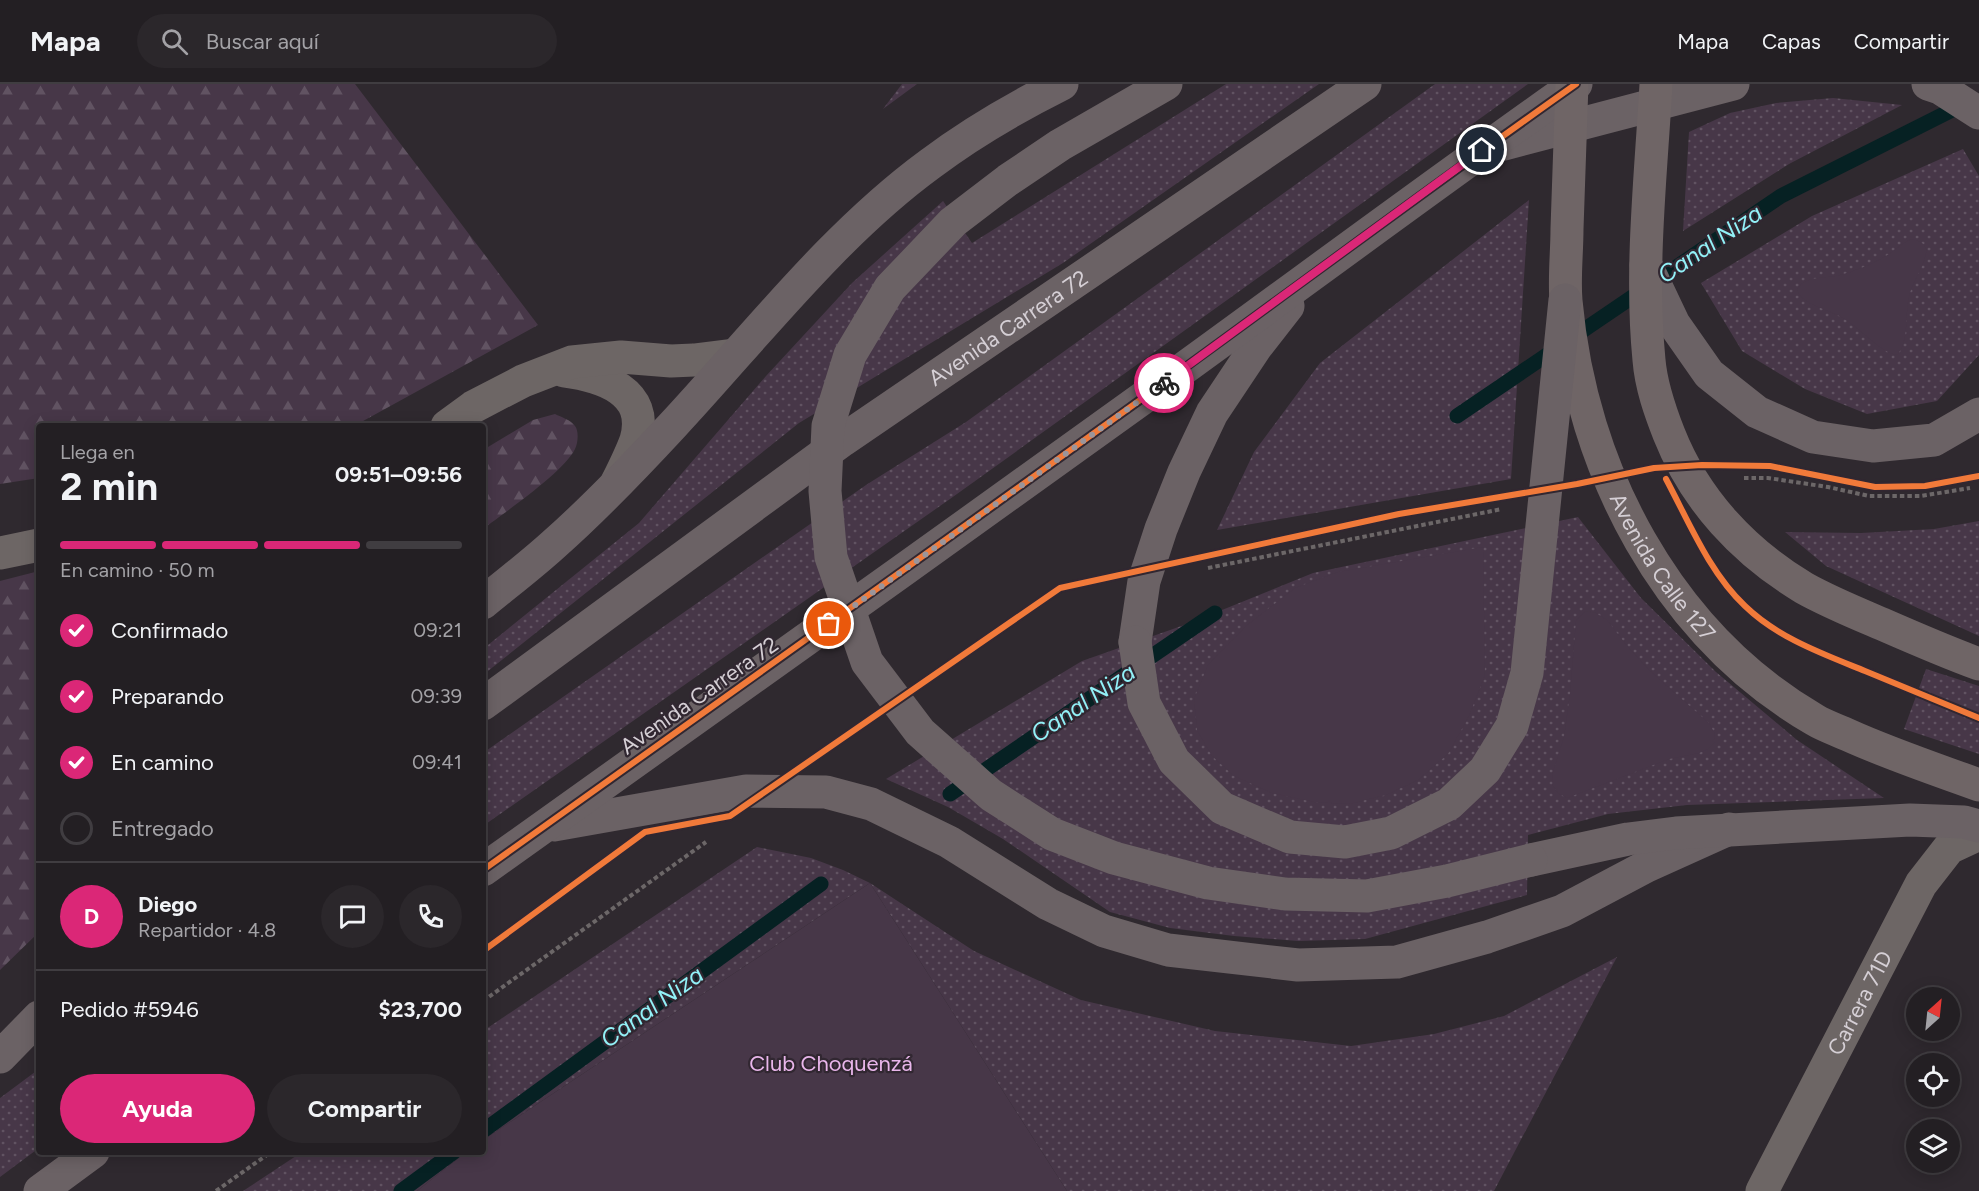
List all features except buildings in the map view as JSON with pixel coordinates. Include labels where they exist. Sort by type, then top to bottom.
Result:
[{"type":"highway","points":[[486,601],[554,545],[617,482],[836,248],[878,207],[928,165],[990,124],[1062,84]]},
{"type":"highway","points":[[1166,84],[1060,145],[1008,180],[953,222],[890,288],[850,355],[828,426],[825,491],[831,557],[867,662],[920,732],[991,795],[1052,834],[1114,858],[1208,883],[1285,894],[1367,896],[1447,881],[1628,839],[1676,833],[1910,820],[1964,822],[1979,826]]},
{"type":"highway","name":"Avenida Carrera 72","points":[[486,702],[843,440],[1365,84]]},
{"type":"highway","name":"Avenida Carrera 72","points":[[486,868],[848,611],[1574,84]]},
{"type":"highway","points":[[1482,150],[1733,84]]},
{"type":"highway","points":[[1934,86],[1979,113]]},
{"type":"highway","points":[[1646,265],[1674,324],[1709,374],[1757,412],[1813,436],[1873,446],[1934,440],[1979,414]]},
{"type":"highway","points":[[1311,277],[1256,347],[1212,413],[1184,472],[1161,529],[1144,581],[1135,642],[1144,703],[1174,761],[1222,808],[1290,837],[1345,842],[1391,833],[1449,804],[1485,770],[1512,726],[1527,674],[1565,300]]},
{"type":"highway","points":[[543,827],[746,791],[826,792],[871,804],[949,842],[1048,904],[1104,931],[1168,950],[1298,965],[1397,962],[1487,937],[1562,911],[1647,866],[1729,829]]},
{"type":"highway","points":[[0,1058],[36,1020]]},
{"type":"highway","points":[[0,1058],[36,1032]]},
{"type":"highway","points":[[40,1191],[89,1155]]},
{"type":"main road","name":"Avenida Calle 127","points":[[1574,84],[1565,300],[1578,386],[1605,469],[1625,515],[1648,557],[1700,627],[1754,679],[1816,721],[1868,744],[1979,785]]},
{"type":"main road","points":[[1656,84],[1646,265],[1649,362],[1659,408],[1676,452],[1700,493],[1729,530],[1765,562],[1805,588],[1851,611],[1979,664]]},
{"type":"street","points":[[451,423],[473,407],[523,381],[572,362],[621,357],[671,361],[734,356]]},
{"type":"street","points":[[550,370],[596,377],[617,386],[633,401],[638,419],[636,438],[617,482]]},
{"type":"street","points":[[0,553],[36,546]]},
{"type":"street","name":"Carrera 71D","points":[[1762,1191],[1921,884],[1949,848],[1979,834]]},
{"type":"path","points":[[486,999],[707,842]]},
{"type":"path","points":[[216,1191],[267,1155]]},
{"type":"green space","points":[[0,84],[355,84],[538,325],[359,423],[36,423],[36,478],[0,484]]},
{"type":"green space","points":[[902,84],[917,84],[883,109]]},
{"type":"green space","points":[[1226,84],[1319,84],[1063,263],[799,423],[486,673],[486,647],[639,523],[766,376],[852,283],[943,201],[972,243]]},
{"type":"green space","points":[[1435,84],[1528,84],[950,499],[486,824],[486,751],[866,485],[966,422]]},
{"type":"green space","points":[[1833,98],[1902,105],[1789,164],[1683,231],[1689,132],[1730,113],[1776,103]]},
{"type":"green space","points":[[1963,149],[1979,176],[1979,355],[1937,401],[1867,414],[1805,389],[1742,351],[1701,283],[1812,216]]},
{"type":"green space","points":[[1529,200],[1511,479],[1217,530],[1254,452],[1320,363]]},
{"type":"green space","points":[[1912,239],[1924,245],[1926,253],[1910,293],[1904,342],[1897,355],[1884,350],[1850,322],[1804,299],[1797,290],[1800,285],[1810,280],[1857,270],[1888,255]]},
{"type":"green space","points":[[555,414],[571,422],[576,428],[578,437],[575,449],[547,480],[486,527],[486,448],[533,420]]},
{"type":"green space","points":[[1578,517],[1641,598],[1716,672],[1797,740],[1884,798],[1687,805],[1608,814],[1528,835],[1527,895],[1365,939],[1298,941],[1170,928],[1110,912],[1003,839],[948,807],[886,779],[1082,661],[1190,623],[1313,573]]},
{"type":"green space","points":[[1979,521],[1979,636],[1826,566],[1785,532],[1861,533],[1934,529]]},
{"type":"green space","points":[[1483,547],[1485,675],[1469,716],[1448,754],[1418,780],[1386,795],[1349,804],[1314,802],[1272,793],[1234,776],[1212,756],[1197,730],[1194,699],[1208,665],[1246,626],[1295,588],[1338,572]]},
{"type":"green space","points":[[36,572],[36,935],[0,970],[0,581]]},
{"type":"green space","points":[[1585,611],[1596,613],[1607,620],[1650,671],[1709,723],[1714,732],[1715,742],[1708,749],[1699,753],[1669,759],[1567,798],[1558,793],[1553,786],[1552,775],[1564,737],[1576,621]]},
{"type":"green space","points":[[1926,669],[1979,686],[1979,754],[1904,729]]},
{"type":"green space","points":[[757,847],[811,858],[870,883],[486,1138],[486,1029]]},
{"type":"green space","points":[[870,883],[974,951],[1081,1000],[1215,1031],[1351,1046],[1434,1034],[1504,1016],[1617,957],[1494,1191],[1067,1191]]},
{"type":"green space","name":"Club Choquenzá","points":[[870,883],[1067,1191],[417,1191],[462,1155],[486,1155],[486,1138]]},
{"type":"green space","points":[[36,1071],[36,1150],[0,1177],[0,1098]]},
{"type":"green space","points":[[297,1155],[462,1155],[417,1191],[243,1191]]},
{"type":"waterway","name":"Canal Niza","points":[[1457,416],[1781,196],[1966,103]]},
{"type":"waterway","name":"Canal Niza","points":[[950,794],[1215,613]]},
{"type":"waterway","name":"Canal Niza","points":[[486,1129],[821,884]]},
{"type":"waterway","name":"Canal Niza","points":[[401,1191],[450,1155]]},
{"type":"cycle path","points":[[486,868],[1207,352],[1576,84]]},
{"type":"cycle path","points":[[486,949],[645,832],[730,816],[1060,588],[1399,514],[1577,484],[1654,468],[1702,465],[1770,466],[1875,487],[1925,486],[1979,476]]},
{"type":"cycle path","points":[[1666,479],[1710,562],[1732,593],[1758,617],[1786,636],[1817,651],[1979,718]]},
{"type":"way so far","points":[[829,624],[1164,383]]},
{"type":"route","points":[[1164,383],[1482,150]]}]
